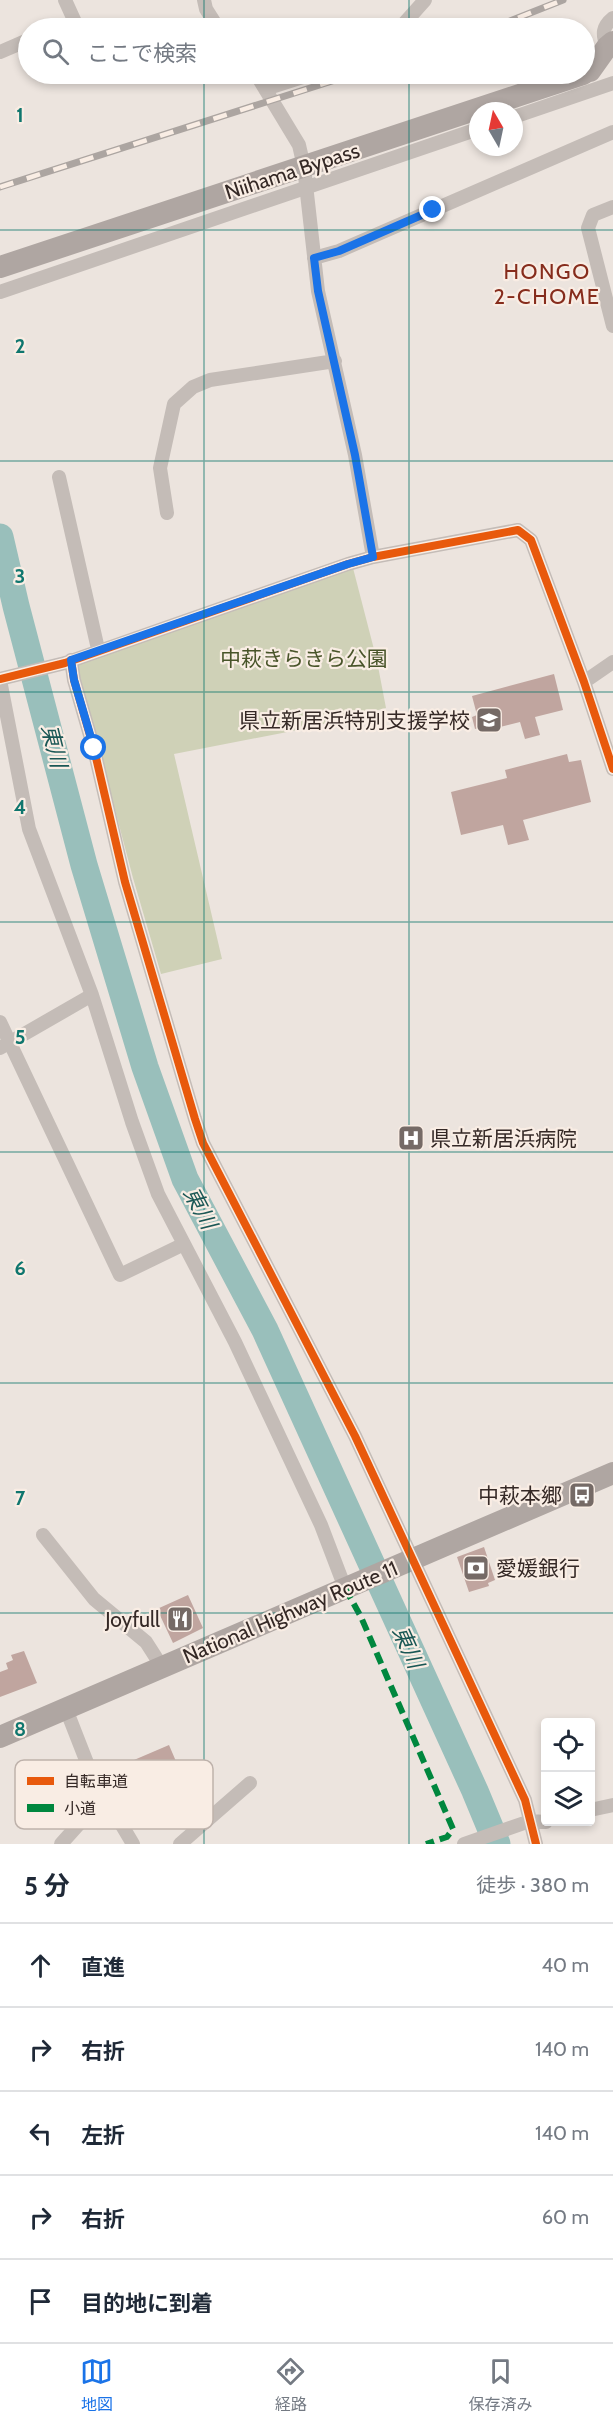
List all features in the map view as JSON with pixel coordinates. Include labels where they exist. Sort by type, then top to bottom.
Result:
[{"type":"highway","name":"Niihama Bypass","points":[[595,64],[611,51]]},
{"type":"highway","name":"Niihama Bypass","points":[[0,267],[305,177],[554,84]]},
{"type":"highway","name":"National Highway Route 11","points":[[0,1737],[613,1473]]},
{"type":"street","points":[[65,0],[73,18]]},
{"type":"street","points":[[204,0],[212,18]]},
{"type":"street","points":[[409,18],[425,0]]},
{"type":"street","points":[[611,51],[602,36],[605,25],[613,18]]},
{"type":"street","points":[[0,52],[18,44]]},
{"type":"street","points":[[523,114],[613,83]]},
{"type":"street","points":[[262,84],[299,145],[305,177],[318,291],[335,361],[373,557]]},
{"type":"street","points":[[265,89],[281,84]]},
{"type":"street","points":[[0,292],[305,177],[469,131]]},
{"type":"street","points":[[314,258],[339,251],[613,132]]},
{"type":"street","points":[[613,207],[593,215],[588,228],[613,326]]},
{"type":"street","points":[[166,513],[160,468],[174,404],[193,387],[210,380],[335,361]]},
{"type":"street","points":[[59,477],[98,650]]},
{"type":"street","points":[[350,1586],[235,1342],[158,1194],[132,1122],[92,995],[29,830],[3,679],[68,661],[373,557],[518,530],[531,540],[584,682],[613,769]]},
{"type":"street","points":[[68,661],[94,748],[125,882],[201,1135],[355,1436],[406,1562],[525,1800],[524,1822],[536,1844]]},
{"type":"street","points":[[584,682],[613,662]]},
{"type":"street","points":[[5,1045],[92,995]]},
{"type":"street","points":[[0,1022],[5,1045],[120,1275],[184,1244]]},
{"type":"street","points":[[43,1535],[94,1599],[146,1642],[162,1667]]},
{"type":"street","points":[[66,1709],[86,1760]]},
{"type":"street","points":[[213,1815],[250,1783]]},
{"type":"street","points":[[595,1809],[613,1805]]},
{"type":"street","points":[[464,1844],[524,1822],[541,1821]]},
{"type":"street","points":[[61,1844],[74,1829]]},
{"type":"street","points":[[124,1829],[133,1844]]},
{"type":"street","points":[[180,1844],[197,1829]]},
{"type":"green space","name":"中萩きらきら公園","points":[[353,568],[377,661],[386,708],[308,728],[174,754],[222,959],[161,974],[77,666],[80,661]]},
{"type":"building","points":[[554,674],[563,710],[535,717],[540,735],[525,739],[520,722],[480,732],[479,728],[475,729],[472,717],[477,715],[472,696]]},
{"type":"building","points":[[567,754],[569,762],[581,760],[591,802],[523,820],[529,840],[508,845],[503,825],[461,835],[451,792],[507,778],[505,770]]},
{"type":"building","name":"愛媛銀行","points":[[484,1547],[495,1580],[488,1583],[489,1586],[469,1592],[457,1557]]},
{"type":"building","name":"Joyfull","points":[[188,1595],[203,1628],[173,1643],[157,1609]]},
{"type":"building","points":[[24,1651],[37,1683],[0,1697],[0,1672],[8,1669],[6,1663],[13,1660],[11,1655]]},
{"type":"building","points":[[169,1745],[175,1760],[134,1760]]},
{"type":"waterway","name":"東川","points":[[0,537],[84,865],[145,1067],[185,1179],[265,1330],[497,1844]]},
{"type":"railway","points":[[517,18],[563,0]]},
{"type":"railway","points":[[0,187],[323,84]]},
{"type":"marked path","points":[[345,1588],[361,1617],[453,1829],[447,1837],[426,1844]]},
{"type":"cycle path","points":[[0,679],[65,663],[348,564],[373,557],[518,530],[531,540],[584,682],[613,769]]},
{"type":"cycle path","points":[[71,660],[74,680],[94,749],[125,882],[203,1143],[355,1436],[525,1800],[536,1844]]},
{"type":"place","name":"県立新居浜特別支援学校","points":[[489,720]]},
{"type":"place","name":"県立新居浜病院","points":[[411,1138]]},
{"type":"place","name":"中萩本郷","points":[[582,1495]]},
{"type":"place","name":"愛媛銀行","points":[[476,1568]]},
{"type":"place","name":"Joyfull","points":[[180,1619]]},
{"type":"district","name":"HONGO 2-CHOME","points":[[547,284]]},
{"type":"route","points":[[94,748],[74,680],[71,660],[373,557],[355,455],[318,291],[314,258],[339,251],[433,210]]}]
